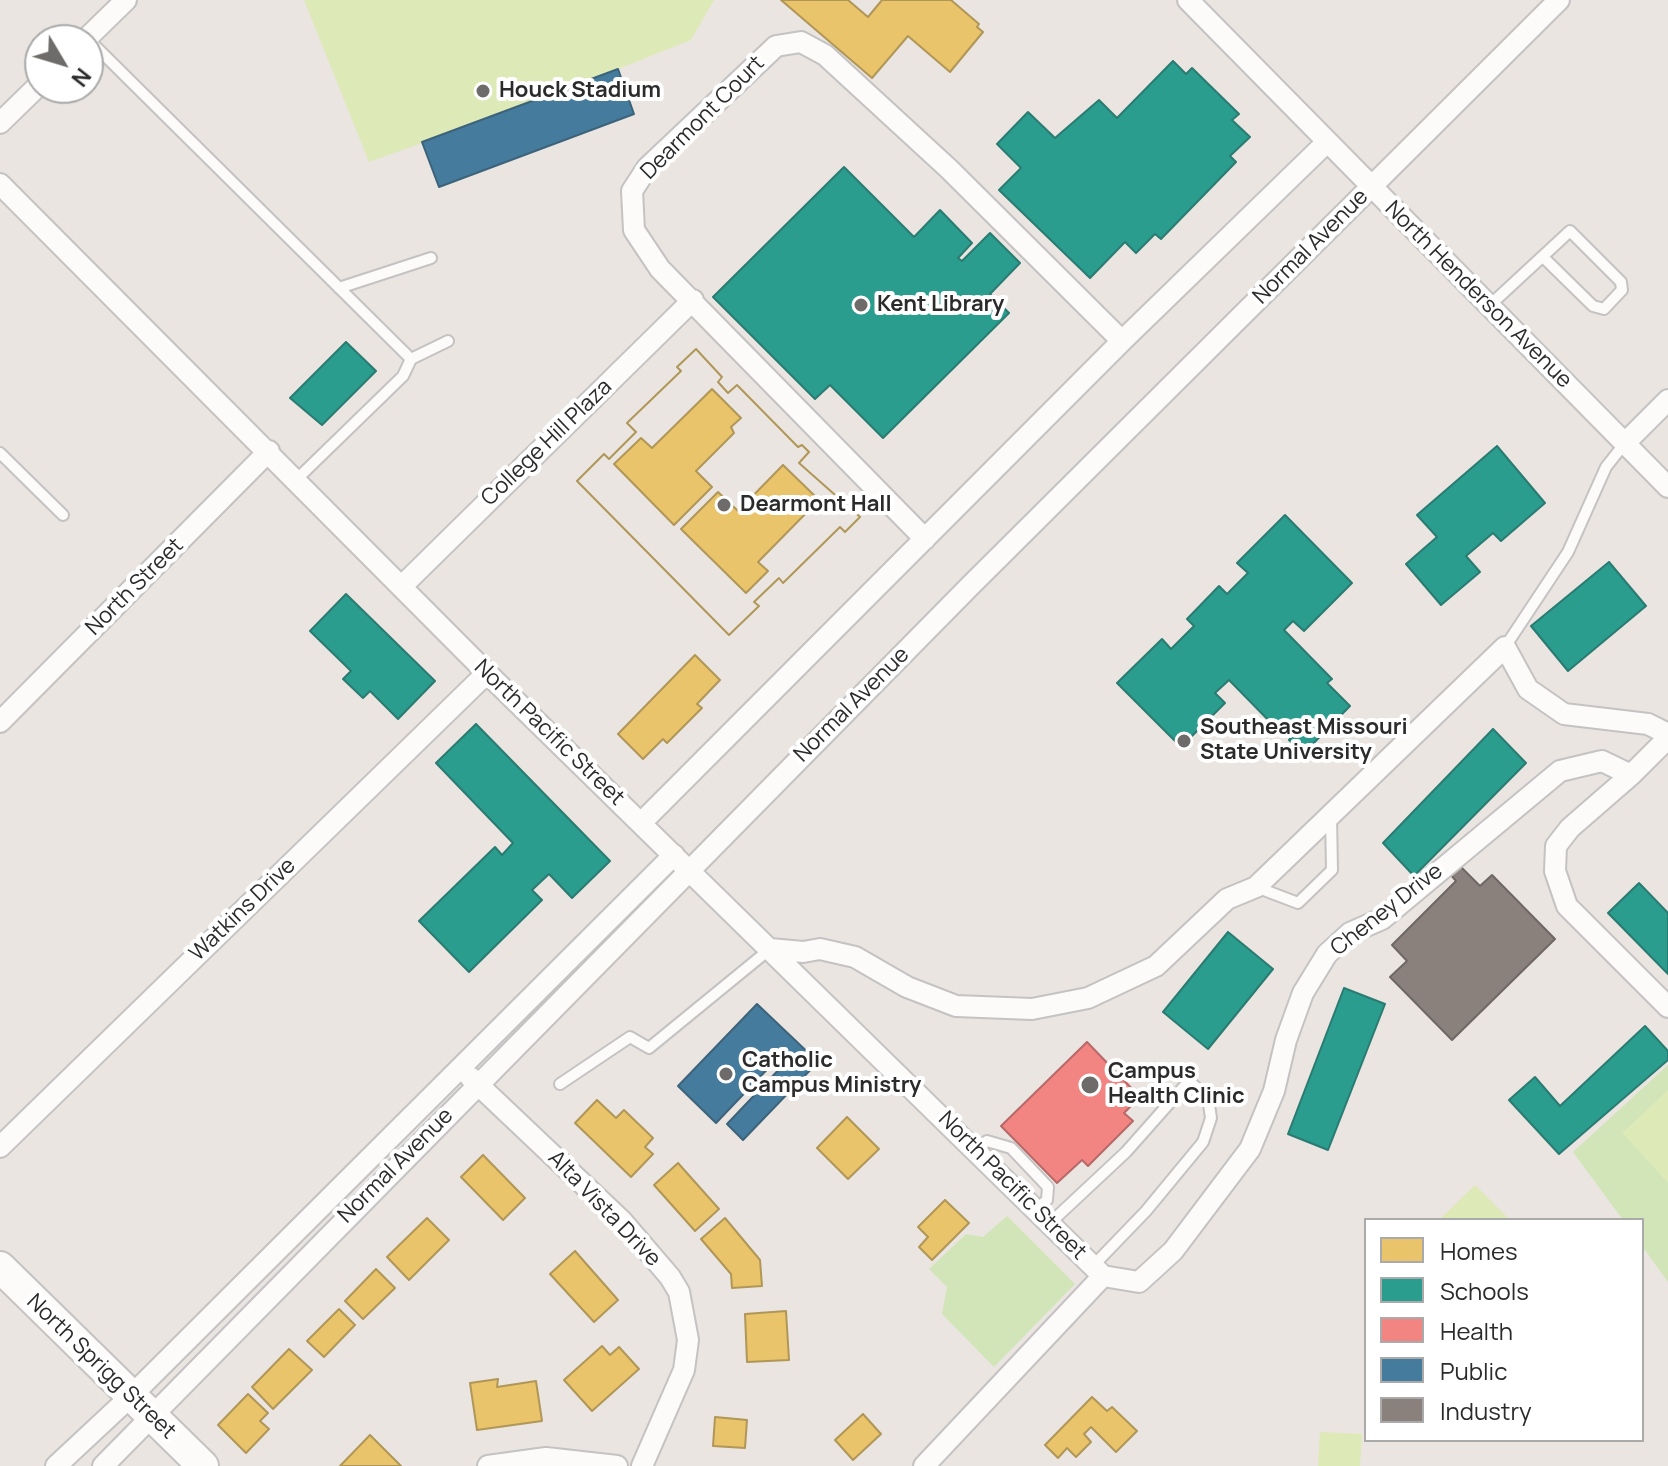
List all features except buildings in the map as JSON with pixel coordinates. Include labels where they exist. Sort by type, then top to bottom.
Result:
[{"type":"main road","name":"North Sprigg Street","points":[[0,1267],[203,1466]]},
{"type":"street","points":[[101,24],[126,0]]},
{"type":"street","name":"North Henderson Avenue","points":[[1188,0],[1668,487]]},
{"type":"street","name":"Normal Avenue","points":[[140,1407],[461,1069],[682,862],[1559,0]]},
{"type":"street","name":"Dearmont Court","points":[[925,539],[660,269],[634,230],[632,191],[647,168],[776,46],[801,42],[825,55],[949,169],[1122,341]]},
{"type":"street","points":[[0,123],[24,100]]},
{"type":"street","points":[[641,823],[1122,341],[1327,142]]},
{"type":"street","name":"North Pacific Street","points":[[0,184],[487,673],[1098,1271]]},
{"type":"street","name":"College Hill Plaza","points":[[402,586],[693,300]]},
{"type":"street","points":[[1625,443],[1668,400]]},
{"type":"street","name":"North Street","points":[[0,722],[269,451]]},
{"type":"street","points":[[770,949],[803,952],[820,949],[855,957],[907,987],[956,1006],[1032,1009],[1088,998],[1156,966],[1227,899],[1256,887],[1331,811],[1505,647],[1528,689],[1564,714],[1648,724],[1668,736],[1631,775],[1570,828],[1556,846],[1555,871],[1567,906],[1668,1007]]},
{"type":"street","name":"Watkins Drive","points":[[0,1147],[487,673]]},
{"type":"street","name":"Cheney Drive","points":[[1098,1271],[1139,1282],[1173,1251],[1250,1149],[1274,1091],[1286,1040],[1303,993],[1327,954],[1350,933],[1382,919],[1560,771],[1602,761],[1631,775]]},
{"type":"street","name":"Normal Avenue","points":[[140,1407],[477,1084],[682,862]]},
{"type":"street","name":"Alta Vista Drive","points":[[461,1069],[622,1221],[679,1292],[688,1340],[684,1370],[642,1466]]},
{"type":"street","points":[[924,1466],[1098,1271]]},
{"type":"street","points":[[56,1466],[140,1407]]},
{"type":"street","points":[[103,1466],[140,1407]]},
{"type":"street","points":[[488,1466],[546,1458],[617,1466]]},
{"type":"lane","points":[[104,57],[411,359]]},
{"type":"lane","points":[[1489,306],[1570,231],[1621,282],[1622,290],[1604,309],[1593,306],[1543,257]]},
{"type":"lane","points":[[339,288],[431,258]]},
{"type":"lane","points":[[297,479],[403,376],[411,359],[448,341]]},
{"type":"lane","points":[[1505,647],[1568,552],[1606,467],[1625,443]]},
{"type":"lane","points":[[0,453],[63,515]]},
{"type":"lane","points":[[1256,887],[1298,903],[1332,870],[1331,811]]},
{"type":"lane","points":[[560,1084],[630,1037],[649,1048],[770,949]]},
{"type":"lane","points":[[1043,1217],[1126,1152],[1189,1081],[1208,1098],[1211,1118],[1203,1142],[1098,1271]]},
{"type":"green space","name":"Houck Stadium","points":[[304,0],[714,0],[691,40],[618,69],[634,114],[439,187],[422,143],[369,162]]},
{"type":"green space","points":[[1668,1065],[1668,1282],[1644,1249],[1644,1218],[1622,1218],[1573,1152]]},
{"type":"green space","points":[[1668,1090],[1668,1183],[1622,1133]]},
{"type":"green space","points":[[1475,1185],[1508,1218],[1441,1218]]},
{"type":"green space","points":[[1007,1216],[1075,1284],[994,1367],[942,1314],[947,1287],[929,1269],[966,1234],[983,1237]]},
{"type":"green space","points":[[1320,1432],[1362,1434],[1360,1466],[1318,1466]]},
{"type":"place","name":"Houck Stadium","points":[[483,91]]},
{"type":"place","name":"Kent Library","points":[[861,305]]},
{"type":"place","name":"Dearmont Hall","points":[[724,505]]},
{"type":"place","name":"Southeast Missouri State University","points":[[1184,741]]},
{"type":"place","name":"Catholic Campus Ministry","points":[[726,1074]]},
{"type":"place","name":"Campus Health Clinic","points":[[1090,1085]]}]
